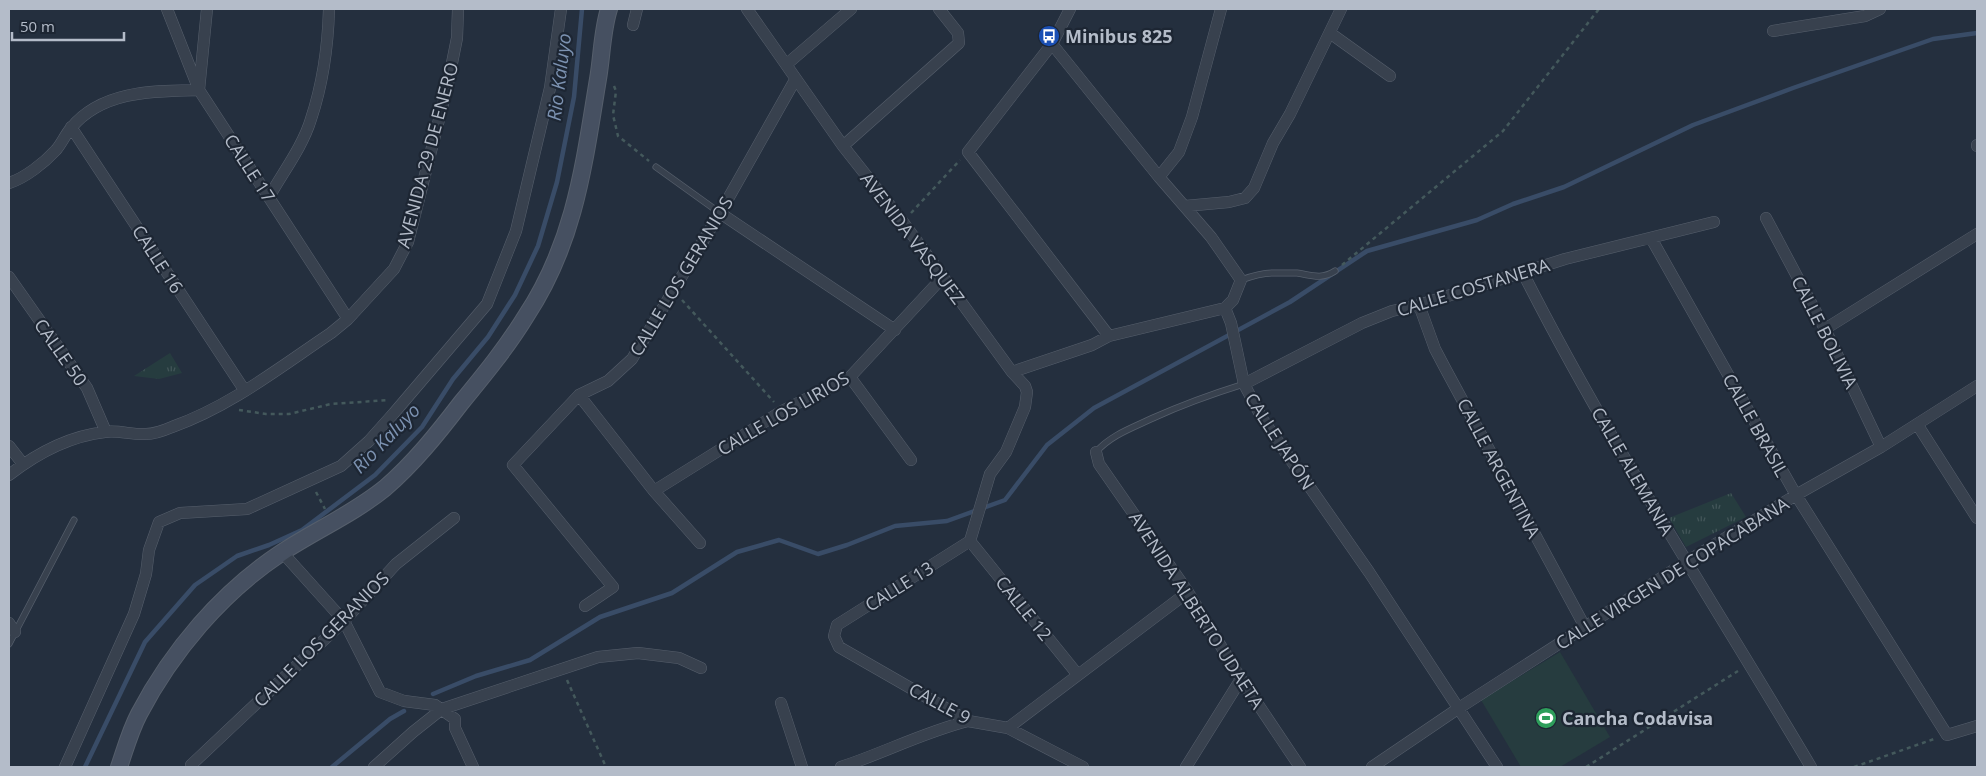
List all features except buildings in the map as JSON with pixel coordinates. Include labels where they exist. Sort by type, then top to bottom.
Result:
[{"type":"main road","points":[[119,767],[138,716],[166,668],[191,635],[217,606],[249,576],[282,552],[352,513],[386,487],[440,429],[484,374],[526,316],[556,261],[576,203],[582,178],[601,60],[605,20],[609,9]]},
{"type":"street","name":"CALLE 17","points":[[167,9],[199,90],[348,319]]},
{"type":"street","points":[[9,183],[43,162],[56,150],[71,127],[85,115],[103,104],[121,97],[153,91],[199,90],[207,9]]},
{"type":"street","points":[[268,197],[311,120],[328,48],[329,9]]},
{"type":"street","name":"AVENIDA 29 DE ENERO","points":[[9,475],[22,464],[74,439],[106,432],[147,434],[172,428],[222,406],[331,333],[348,319],[394,269],[408,242],[447,88],[457,38],[458,9]]},
{"type":"street","points":[[65,767],[134,614],[146,574],[149,550],[159,522],[180,513],[247,509],[273,499],[287,490],[310,482],[341,466],[368,441],[405,400],[487,304],[516,231],[550,88],[560,9]]},
{"type":"street","points":[[633,25],[637,9]]},
{"type":"street","name":"AVENIDA VASQUEZ","points":[[747,9],[843,146],[903,222],[1012,372],[1025,386],[1027,392],[1026,407],[1006,452],[990,474],[970,540]]},
{"type":"street","points":[[787,64],[851,9]]},
{"type":"street","points":[[843,146],[959,43],[958,33],[939,9]]},
{"type":"street","points":[[1070,9],[1052,44],[968,152],[1109,336]]},
{"type":"street","points":[[1159,177],[1179,152],[1192,117],[1222,9]]},
{"type":"street","points":[[1185,206],[1230,202],[1245,198],[1254,188],[1273,143],[1290,114],[1341,9]]},
{"type":"street","points":[[1773,31],[1865,16],[1880,9]]},
{"type":"street","points":[[1330,32],[1390,76]]},
{"type":"street","points":[[1012,372],[1092,345],[1109,336],[1225,308],[1233,300],[1241,280],[1211,237],[1159,177],[1052,44]]},
{"type":"street","name":"CALLE LOS GERANIOS","points":[[585,606],[613,587],[513,465],[579,395],[608,381],[632,359],[720,212],[795,80]]},
{"type":"street","name":"CALLE 16","points":[[71,127],[245,391]]},
{"type":"street","points":[[720,212],[895,330]]},
{"type":"street","name":"CALLE BOLIVIA","points":[[1766,218],[1825,329],[1881,447]]},
{"type":"street","name":"CALLE COSTANERA","points":[[1244,379],[1362,322],[1392,311],[1419,305],[1565,259],[1714,222]]},
{"type":"street","points":[[1825,329],[1977,234]]},
{"type":"street","name":"CALLE BRASIL","points":[[1651,238],[1796,495],[1947,735]]},
{"type":"street","name":"CALLE ALEMANIA","points":[[1523,273],[1554,335],[1686,562],[1750,664],[1811,767]]},
{"type":"street","name":"CALLE 50","points":[[9,277],[87,388],[106,432]]},
{"type":"street","name":"CALLE LOS LIRIOS","points":[[654,491],[782,411],[850,376],[942,278]]},
{"type":"street","name":"CALLE ARGENTINA","points":[[1419,305],[1442,362],[1585,627]]},
{"type":"street","name":"CALLE JAPÓN","points":[[1225,308],[1232,323],[1244,379],[1263,420],[1369,572],[1497,767]]},
{"type":"street","points":[[850,376],[910,460]]},
{"type":"street","name":"CALLE VIRGEN DE COPACABANA","points":[[1372,767],[1459,708],[1686,562],[1796,495],[1881,447],[1977,386]]},
{"type":"street","points":[[579,395],[654,491],[700,543]]},
{"type":"street","points":[[1917,424],[1977,518]]},
{"type":"street","points":[[9,446],[22,464]]},
{"type":"street","name":"AVENIDA ALBERTO UDAETA","points":[[1096,452],[1099,464],[1188,592],[1241,679],[1300,767]]},
{"type":"street","name":"CALLE LOS GERANIOS","points":[[191,765],[344,621],[396,564],[454,518]]},
{"type":"street","name":"CALLE 13","points":[[834,636],[837,625],[970,540]]},
{"type":"street","name":"CALLE 12","points":[[970,540],[1078,675]]},
{"type":"street","points":[[282,552],[344,621],[380,692],[404,701],[438,707],[455,719],[455,728],[473,767]]},
{"type":"street","points":[[1008,728],[1188,592]]},
{"type":"street","name":"CALLE 9","points":[[834,636],[839,647],[968,721],[1008,728],[1083,767]]},
{"type":"street","points":[[374,767],[438,707],[598,657],[638,653],[679,658],[701,668]]},
{"type":"street","points":[[1186,767],[1241,679]]},
{"type":"street","points":[[782,703],[802,767]]},
{"type":"street","points":[[841,767],[879,754],[940,728],[968,721]]},
{"type":"street","points":[[1947,735],[1977,726]]},
{"type":"lane","points":[[656,167],[720,212]]},
{"type":"lane","points":[[1241,280],[1260,274],[1274,273],[1298,273],[1317,277],[1328,276],[1335,271]]},
{"type":"lane","points":[[1096,452],[1104,443],[1119,434],[1244,379]]},
{"type":"lane","points":[[9,644],[12,627],[74,520]]},
{"type":"path","points":[[1335,271],[1503,131],[1599,9]]},
{"type":"path","points":[[612,83],[616,91],[613,115],[618,136],[656,167]]},
{"type":"path","points":[[903,222],[968,152]]},
{"type":"path","points":[[672,290],[782,411]]},
{"type":"path","points":[[222,406],[266,414],[289,414],[332,404],[366,400],[405,400]]},
{"type":"path","points":[[1586,767],[1750,664]]},
{"type":"path","points":[[562,669],[606,767]]},
{"type":"path","points":[[1854,767],[1947,735]]},
{"type":"green space","points":[[170,353],[182,373],[159,379],[134,376]]},
{"type":"green space","points":[[1731,493],[1746,517],[1686,547],[1669,518]]},
{"type":"green space","name":"Cancha Codavisa","points":[[1560,652],[1610,737],[1560,767],[1521,767],[1481,700]]},
{"type":"waterway","name":"Rio Kaluyo","points":[[85,767],[145,642],[195,585],[237,556],[269,545],[302,530],[375,475],[422,427],[453,379],[488,337],[515,295],[538,246],[557,182],[574,97],[582,9]]},
{"type":"waterway","points":[[433,694],[476,676],[530,660],[600,617],[672,593],[737,552],[779,540],[818,554],[895,526],[947,521],[1005,500],[1047,445],[1094,408],[1290,302],[1367,251],[1477,220],[1513,204],[1564,187],[1693,125],[1793,88],[1933,39],[1977,33]]},
{"type":"waterway","points":[[332,767],[390,719],[404,711]]},
{"type":"place","name":"Minibus 825","points":[[1049,36]]},
{"type":"place","name":"Cancha Codavisa","points":[[1546,718]]}]
